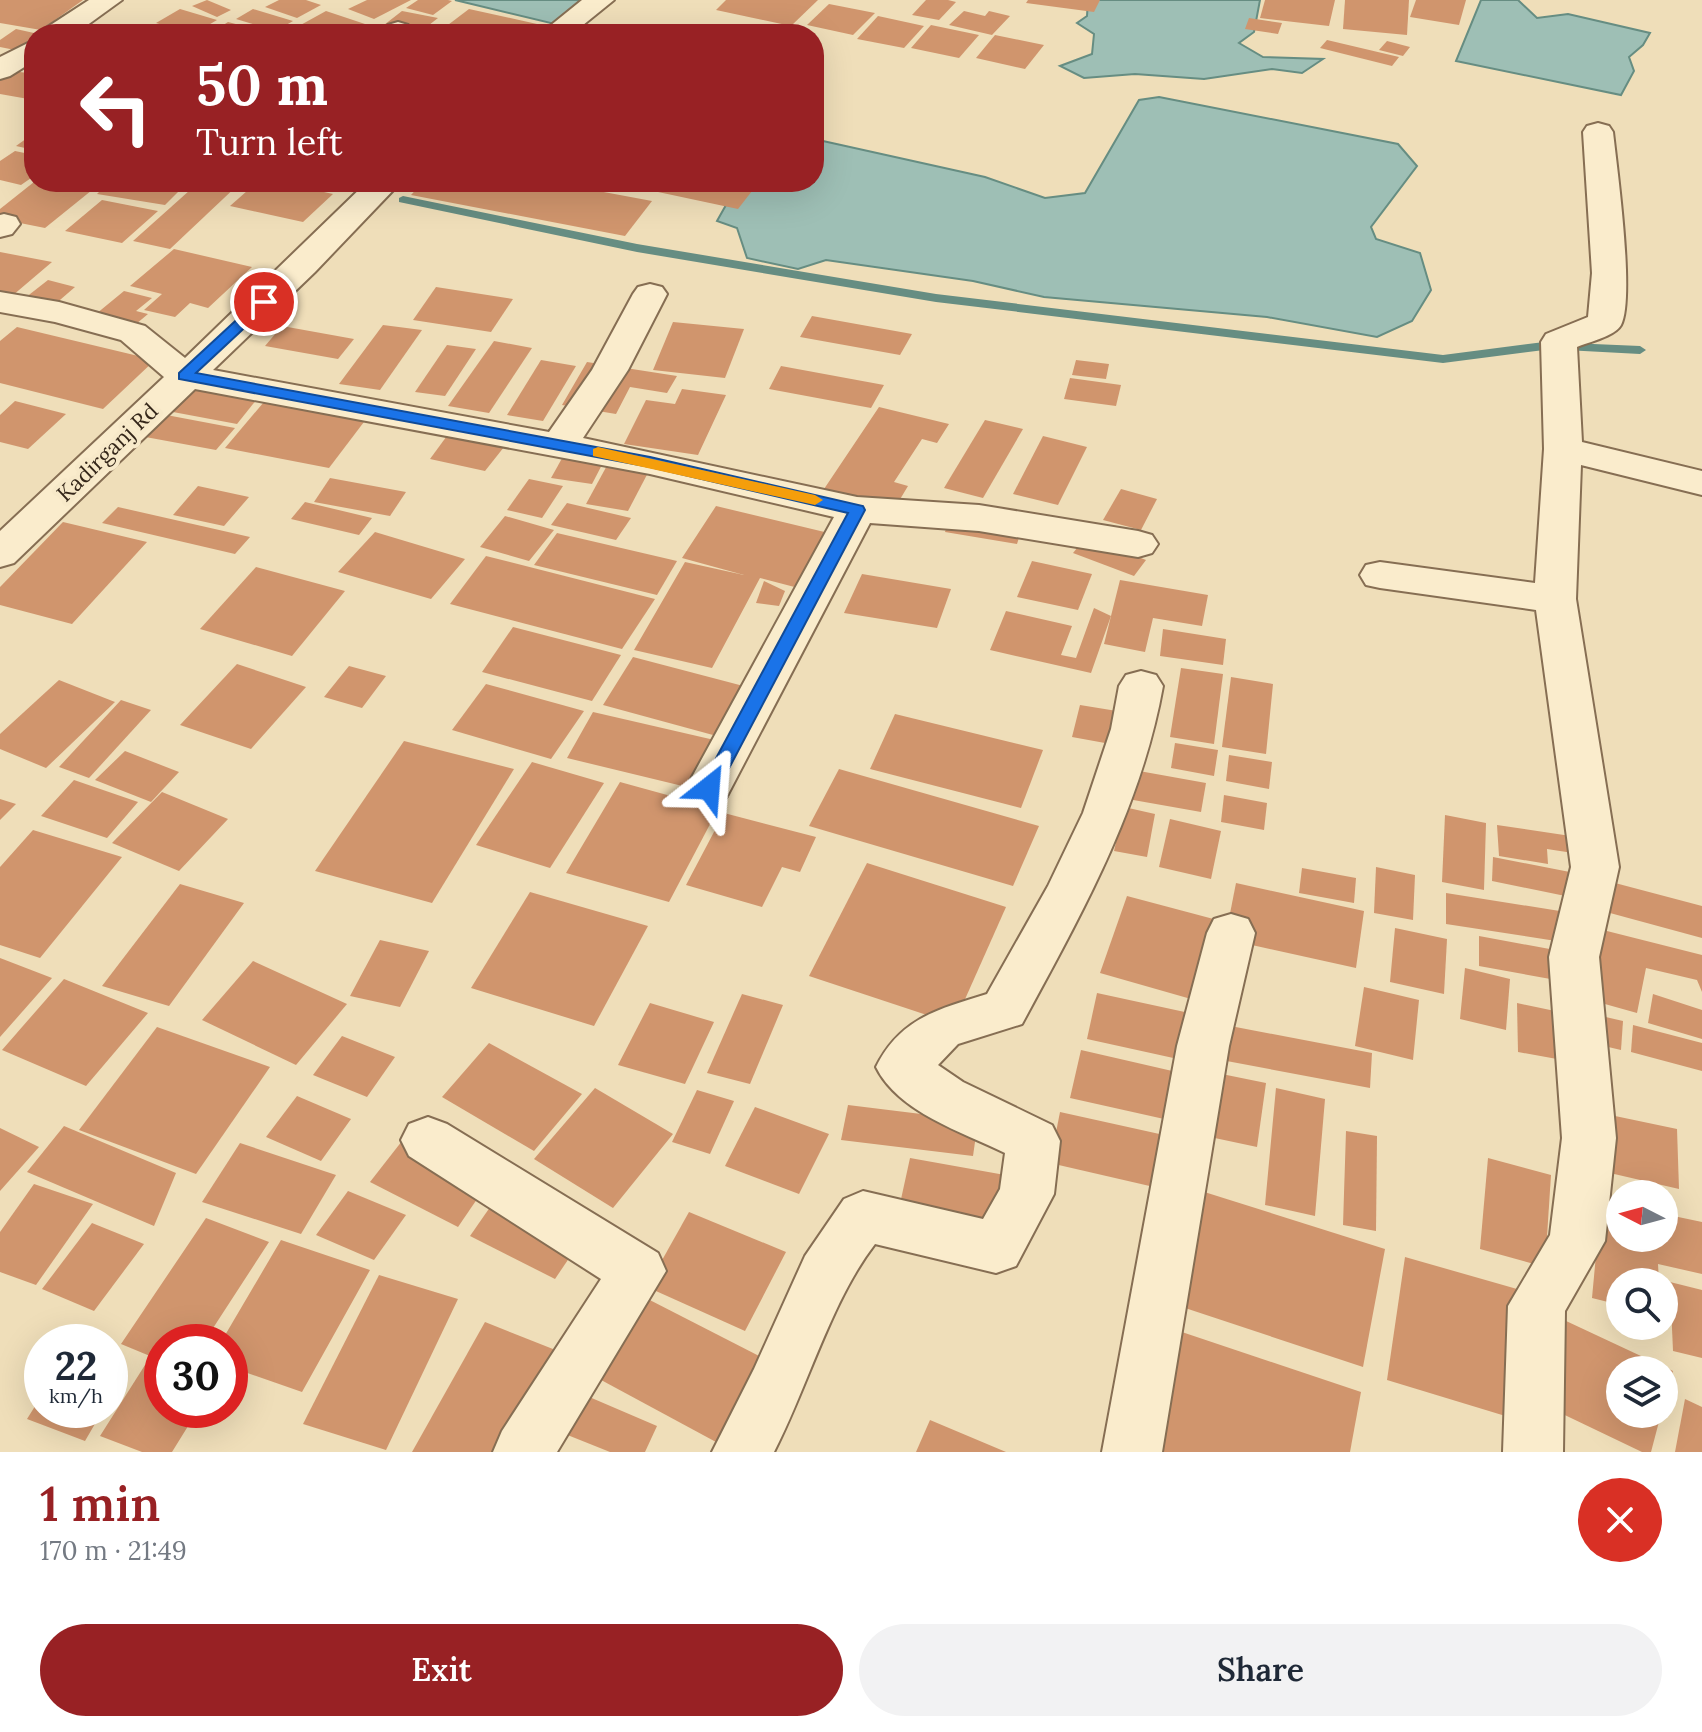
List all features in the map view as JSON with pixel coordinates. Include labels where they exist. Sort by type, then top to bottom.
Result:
[{"type":"street","points":[[71,24],[108,0]]},
{"type":"street","points":[[568,24],[600,0]]},
{"type":"street","points":[[0,70],[24,55]]},
{"type":"street","points":[[1533,1452],[1537,1306],[1577,1241],[1589,1138],[1574,957],[1595,867],[1555,599],[1563,449],[1559,342],[1605,322],[1609,273],[1598,132]]},
{"type":"street","name":"Kadirganj Rd","points":[[0,554],[303,265],[375,192]]},
{"type":"street","points":[[559,445],[610,370],[650,294]]},
{"type":"street","points":[[0,302],[59,312],[133,333],[185,376],[650,462],[857,510],[979,518],[1138,544]]},
{"type":"street","points":[[1563,449],[1702,483]]},
{"type":"street","points":[[709,788],[857,510]]},
{"type":"street","points":[[1380,575],[1555,599]]},
{"type":"street","points":[[742,1452],[779,1379],[807,1308],[840,1242],[863,1216],[996,1248],[1027,1194],[1033,1141],[944,1098],[902,1067],[941,1029],[1004,1009],[1063,902],[1101,822],[1136,726],[1141,686]]},
{"type":"street","points":[[1132,1452],[1203,1046],[1231,933]]},
{"type":"street","points":[[428,1140],[638,1271],[523,1452]]},
{"type":"water","points":[[455,0],[592,0],[560,24]]},
{"type":"water","points":[[1088,0],[1260,0],[1254,32],[1239,43],[1263,57],[1323,59],[1302,73],[1272,69],[1204,79],[1135,74],[1084,78],[1060,66],[1092,54],[1094,34],[1077,23],[1087,16]]},
{"type":"water","points":[[1481,0],[1518,0],[1537,18],[1568,14],[1650,33],[1643,45],[1629,57],[1634,71],[1621,95],[1456,61]]},
{"type":"water","points":[[1159,97],[1398,144],[1417,166],[1371,227],[1376,239],[1420,253],[1431,290],[1412,321],[1377,337],[1267,317],[1044,297],[973,281],[826,260],[798,269],[747,258],[737,228],[717,221],[726,205],[725,192],[824,192],[824,141],[985,177],[1045,198],[1085,193],[1139,100]]},
{"type":"building","points":[[0,0],[83,0],[49,24],[24,24],[24,27],[0,23]]},
{"type":"building","points":[[207,0],[231,10],[217,17],[192,6]]},
{"type":"building","points":[[279,0],[306,0],[321,5],[297,18],[265,7]]},
{"type":"building","points":[[367,0],[411,0],[374,19],[348,9]]},
{"type":"building","points":[[418,0],[452,1],[433,15],[406,8]]},
{"type":"building","points":[[726,0],[818,0],[793,24],[716,10]]},
{"type":"building","points":[[926,0],[956,2],[939,20],[912,15]]},
{"type":"building","points":[[1028,0],[1100,0],[1094,12],[1026,3]]},
{"type":"building","points":[[1265,0],[1335,0],[1329,26],[1260,18]]},
{"type":"building","points":[[1345,0],[1409,0],[1407,35],[1343,29]]},
{"type":"building","points":[[1416,0],[1466,0],[1459,25],[1410,17]]},
{"type":"building","points":[[829,4],[875,13],[853,35],[824,29],[824,24],[808,24]]},
{"type":"building","points":[[180,9],[217,20],[210,24],[156,23]]},
{"type":"building","points":[[253,9],[293,21],[288,24],[253,24],[236,19]]},
{"type":"building","points":[[469,9],[537,24],[449,24]]},
{"type":"building","points":[[326,11],[365,24],[302,24]]},
{"type":"building","points":[[402,11],[438,18],[430,24],[385,24]]},
{"type":"building","points":[[964,11],[985,16],[989,11],[1010,16],[992,35],[949,25]]},
{"type":"building","points":[[878,16],[924,26],[904,48],[857,39]]},
{"type":"building","points":[[1249,18],[1282,23],[1278,34],[1245,29]]},
{"type":"building","points":[[931,25],[979,35],[959,58],[911,48]]},
{"type":"building","points":[[16,29],[24,31],[24,48],[20,51],[0,47],[0,40]]},
{"type":"building","points":[[995,35],[1044,45],[1025,69],[976,58]]},
{"type":"building","points":[[1327,40],[1399,57],[1392,66],[1320,48]]},
{"type":"building","points":[[1387,41],[1410,47],[1403,56],[1379,50]]},
{"type":"building","points":[[13,71],[24,73],[24,98],[0,94],[0,81]]},
{"type":"building","points":[[15,151],[24,153],[24,183],[21,185],[0,180],[0,161]]},
{"type":"building","points":[[24,190],[90,192],[45,228],[0,219],[0,209]]},
{"type":"building","points":[[99,192],[178,192],[165,205],[97,194]]},
{"type":"building","points":[[188,192],[230,192],[170,249],[133,241]]},
{"type":"building","points":[[246,192],[333,194],[303,222],[230,206]]},
{"type":"building","points":[[414,192],[604,192],[652,201],[625,236],[411,195]]},
{"type":"building","points":[[658,192],[751,192],[738,209]]},
{"type":"building","points":[[102,200],[158,211],[122,243],[65,231]]},
{"type":"building","points":[[174,249],[252,267],[208,308],[190,303],[175,317],[144,310],[162,294],[130,286]]},
{"type":"building","points":[[0,252],[52,262],[12,296],[0,294]]},
{"type":"building","points":[[48,280],[75,287],[53,306],[25,298]]},
{"type":"building","points":[[436,287],[513,299],[491,332],[413,320]]},
{"type":"building","points":[[124,291],[152,298],[136,311],[148,314],[136,324],[96,314]]},
{"type":"building","points":[[812,316],[912,334],[900,355],[800,337]]},
{"type":"building","points":[[673,322],[744,329],[725,378],[653,370]]},
{"type":"building","points":[[383,325],[422,330],[380,390],[339,384]]},
{"type":"building","points":[[282,326],[354,339],[338,359],[265,346]]},
{"type":"building","points":[[17,327],[155,360],[103,409],[0,383],[0,341]]},
{"type":"building","points":[[494,341],[532,348],[489,413],[448,406]]},
{"type":"building","points":[[447,345],[476,349],[445,396],[415,392]]},
{"type":"building","points":[[541,360],[576,366],[543,421],[507,415]]},
{"type":"building","points":[[1076,360],[1109,364],[1106,379],[1072,375]]},
{"type":"building","points":[[587,362],[677,376],[667,393],[630,387],[616,414],[562,405]]},
{"type":"building","points":[[781,366],[884,385],[871,408],[769,389]]},
{"type":"building","points":[[1070,378],[1121,385],[1116,406],[1064,399]]},
{"type":"building","points":[[198,383],[261,394],[237,424],[173,412]]},
{"type":"building","points":[[682,389],[726,395],[698,455],[624,444],[646,400],[675,404]]},
{"type":"building","points":[[269,396],[370,414],[329,468],[225,448]]},
{"type":"building","points":[[15,401],[66,414],[28,449],[0,442],[0,415]]},
{"type":"building","points":[[879,407],[949,424],[937,443],[922,439],[894,482],[908,486],[893,511],[822,492]]},
{"type":"building","points":[[161,414],[235,428],[216,450],[140,436]]},
{"type":"building","points":[[985,420],[1023,429],[983,498],[944,488]]},
{"type":"building","points":[[452,429],[508,442],[485,471],[430,459]]},
{"type":"building","points":[[1043,436],[1087,447],[1058,505],[1013,494]]},
{"type":"building","points":[[565,453],[605,459],[592,484],[551,478]]},
{"type":"building","points":[[610,460],[651,467],[628,511],[586,504]]},
{"type":"building","points":[[330,478],[406,492],[390,516],[314,502]]},
{"type":"building","points":[[529,479],[563,486],[542,518],[507,510]]},
{"type":"building","points":[[198,486],[249,497],[224,526],[173,515]]},
{"type":"building","points":[[1121,489],[1157,499],[1141,530],[1103,520]]},
{"type":"building","points":[[305,502],[372,518],[359,535],[291,519]]},
{"type":"building","points":[[567,503],[631,518],[616,540],[551,525]]},
{"type":"building","points":[[716,506],[837,535],[806,590],[760,578],[712,668],[634,650],[685,562],[744,575],[682,558]]},
{"type":"building","points":[[118,507],[250,537],[235,554],[102,523]]},
{"type":"building","points":[[953,507],[1025,519],[1017,544],[945,532]]},
{"type":"building","points":[[505,516],[554,530],[529,561],[480,547]]},
{"type":"building","points":[[63,522],[147,542],[72,624],[0,605],[0,587]]},
{"type":"building","points":[[375,532],[465,559],[431,599],[338,572]]},
{"type":"building","points":[[557,533],[677,561],[657,595],[534,565]]},
{"type":"building","points":[[1086,537],[1146,560],[1134,576],[1073,553]]},
{"type":"building","points":[[486,556],[655,599],[622,649],[450,604]]},
{"type":"building","points":[[1032,561],[1092,574],[1078,610],[1017,597]]},
{"type":"building","points":[[256,567],[345,591],[292,656],[200,629]]},
{"type":"building","points":[[862,574],[951,589],[937,628],[844,613]]},
{"type":"building","points":[[1120,580],[1208,595],[1202,626],[1153,618],[1145,652],[1104,644]]},
{"type":"building","points":[[764,581],[785,591],[779,606],[756,603]]},
{"type":"building","points":[[1094,608],[1111,616],[1091,673],[990,650],[1006,611],[1072,626],[1061,655],[1076,658]]},
{"type":"building","points":[[513,627],[621,655],[592,701],[482,672]]},
{"type":"building","points":[[1163,629],[1226,639],[1223,665],[1160,656]]},
{"type":"building","points":[[633,657],[751,688],[724,738],[603,705]]},
{"type":"building","points":[[237,664],[306,687],[251,749],[180,725]]},
{"type":"building","points":[[349,666],[386,676],[362,708],[324,697]]},
{"type":"building","points":[[1181,668],[1223,674],[1214,744],[1170,737]]},
{"type":"building","points":[[1231,677],[1273,684],[1266,754],[1222,747]]},
{"type":"building","points":[[59,680],[115,702],[46,768],[0,749],[0,734]]},
{"type":"building","points":[[486,684],[584,711],[551,759],[452,730]]},
{"type":"building","points":[[121,700],[151,710],[89,778],[59,767]]},
{"type":"building","points":[[1080,705],[1123,712],[1116,745],[1072,737]]},
{"type":"building","points":[[593,712],[723,742],[699,790],[567,758]]},
{"type":"building","points":[[895,714],[1043,750],[1021,808],[870,769]]},
{"type":"building","points":[[404,741],[514,769],[432,903],[315,871]]},
{"type":"building","points":[[1175,743],[1218,750],[1214,776],[1171,768]]},
{"type":"building","points":[[125,751],[179,772],[151,802],[95,780]]},
{"type":"building","points":[[1229,755],[1272,762],[1269,789],[1226,781]]},
{"type":"building","points":[[532,762],[604,783],[550,868],[476,845]]},
{"type":"building","points":[[839,769],[1039,826],[1013,886],[809,826]]},
{"type":"building","points":[[1128,769],[1206,783],[1201,812],[1122,798]]},
{"type":"building","points":[[74,780],[138,802],[107,838],[41,816]]},
{"type":"building","points":[[620,782],[718,809],[669,902],[566,873]]},
{"type":"building","points":[[162,792],[228,819],[179,871],[112,843]]},
{"type":"building","points":[[1224,795],[1267,803],[1264,830],[1221,822]]},
{"type":"building","points":[[0,799],[16,804],[0,820]]},
{"type":"building","points":[[1124,807],[1155,814],[1147,857],[1114,851]]},
{"type":"building","points":[[724,813],[816,837],[800,872],[782,867],[762,907],[686,885]]},
{"type":"building","points":[[1445,815],[1486,823],[1484,890],[1442,882]]},
{"type":"building","points":[[1170,819],[1221,831],[1211,879],[1159,867]]},
{"type":"building","points":[[1497,825],[1584,838],[1586,855],[1547,849],[1548,864],[1499,856]]},
{"type":"building","points":[[33,830],[122,857],[40,958],[0,945],[0,867]]},
{"type":"building","points":[[1493,857],[1580,874],[1580,899],[1492,881]]},
{"type":"building","points":[[867,863],[1006,907],[954,1024],[809,976]]},
{"type":"building","points":[[1376,867],[1415,875],[1413,920],[1374,913]]},
{"type":"building","points":[[1302,868],[1356,878],[1354,903],[1299,893]]},
{"type":"building","points":[[1236,883],[1364,911],[1356,968],[1225,939]]},
{"type":"building","points":[[1615,883],[1702,906],[1702,938],[1610,913]]},
{"type":"building","points":[[180,884],[244,903],[169,1006],[102,986]]},
{"type":"building","points":[[530,892],[648,926],[594,1026],[471,988]]},
{"type":"building","points":[[1446,893],[1566,912],[1569,943],[1446,924]]},
{"type":"building","points":[[1127,896],[1221,921],[1198,1001],[1100,973]]},
{"type":"building","points":[[1395,928],[1447,939],[1444,994],[1390,982]]},
{"type":"building","points":[[1599,929],[1702,955],[1702,992],[1697,980],[1646,968],[1637,1013],[1587,999]]},
{"type":"building","points":[[1479,936],[1566,952],[1567,982],[1479,966]]},
{"type":"building","points":[[380,940],[429,951],[400,1007],[350,996]]},
{"type":"building","points":[[0,958],[52,978],[0,1037]]},
{"type":"building","points":[[253,961],[347,1004],[296,1065],[202,1020]]},
{"type":"building","points":[[1465,968],[1510,979],[1506,1030],[1460,1019]]},
{"type":"building","points":[[64,979],[148,1013],[86,1086],[2,1050]]},
{"type":"building","points":[[1364,987],[1419,1000],[1413,1060],[1355,1046]]},
{"type":"building","points":[[1097,993],[1194,1014],[1187,1061],[1087,1039]]},
{"type":"building","points":[[742,994],[783,1005],[750,1084],[707,1073]]},
{"type":"building","points":[[1653,994],[1702,1010],[1702,1039],[1648,1023]]},
{"type":"building","points":[[650,1003],[714,1022],[685,1084],[618,1065]]},
{"type":"building","points":[[1517,1003],[1555,1011],[1557,1059],[1518,1052]]},
{"type":"building","points":[[1571,1009],[1623,1021],[1621,1050],[1570,1038]]},
{"type":"building","points":[[1220,1024],[1372,1053],[1370,1088],[1216,1059]]},
{"type":"building","points":[[1633,1025],[1702,1043],[1702,1071],[1631,1052]]},
{"type":"building","points":[[157,1027],[270,1067],[196,1174],[79,1130]]},
{"type":"building","points":[[342,1036],[395,1057],[367,1097],[313,1075]]},
{"type":"building","points":[[489,1043],[582,1094],[534,1151],[442,1097]]},
{"type":"building","points":[[1081,1050],[1181,1073],[1173,1121],[1070,1098]]},
{"type":"building","points":[[1207,1071],[1266,1083],[1257,1147],[1196,1134]]},
{"type":"building","points":[[595,1088],[673,1134],[613,1208],[534,1159]]},
{"type":"building","points":[[1276,1088],[1325,1099],[1315,1216],[1265,1205]]},
{"type":"building","points":[[697,1090],[734,1101],[710,1154],[672,1142]]},
{"type":"building","points":[[297,1096],[351,1119],[321,1161],[266,1137]]},
{"type":"building","points":[[848,1105],[978,1121],[973,1156],[841,1140]]},
{"type":"building","points":[[755,1107],[829,1134],[799,1194],[725,1166]]},
{"type":"building","points":[[1060,1112],[1164,1135],[1154,1187],[1050,1163]]},
{"type":"building","points":[[1596,1112],[1677,1129],[1679,1189],[1678,1180],[1640,1180],[1597,1170]]},
{"type":"building","points":[[64,1126],[176,1173],[154,1226],[27,1172]]},
{"type":"building","points":[[0,1128],[39,1147],[0,1191]]},
{"type":"building","points":[[1346,1131],[1377,1136],[1376,1231],[1343,1225]]},
{"type":"building","points":[[402,1141],[488,1183],[458,1227],[370,1182]]},
{"type":"building","points":[[240,1143],[336,1175],[301,1234],[202,1202]]},
{"type":"building","points":[[910,1158],[1005,1175],[996,1230],[898,1213]]},
{"type":"building","points":[[1488,1158],[1551,1175],[1545,1267],[1480,1249]]},
{"type":"building","points":[[34,1184],[93,1204],[36,1285],[0,1272],[0,1232]]},
{"type":"building","points":[[1198,1190],[1385,1249],[1363,1367],[1167,1302]]},
{"type":"building","points":[[348,1191],[406,1215],[374,1260],[316,1235]]},
{"type":"building","points":[[495,1200],[580,1242],[555,1279],[470,1236]]},
{"type":"building","points":[[1601,1201],[1606,1202],[1606,1252],[1678,1252],[1678,1217],[1702,1222],[1702,1274],[1658,1264],[1658,1268],[1606,1268],[1606,1302],[1592,1298]]},
{"type":"building","points":[[689,1212],[786,1252],[745,1331],[647,1287]]},
{"type":"building","points":[[206,1218],[269,1242],[216,1324],[144,1324],[144,1354],[128,1347],[128,1334]]},
{"type":"building","points":[[92,1223],[144,1244],[94,1311],[42,1289]]},
{"type":"building","points":[[281,1240],[370,1270],[302,1392],[248,1373],[248,1324],[232,1324]]},
{"type":"building","points":[[1405,1257],[1524,1291],[1512,1418],[1387,1380]]},
{"type":"building","points":[[379,1275],[458,1299],[386,1450],[303,1424]]},
{"type":"building","points":[[1678,1284],[1702,1290],[1702,1358],[1673,1351],[1673,1340],[1678,1340]]},
{"type":"building","points":[[640,1295],[765,1359],[716,1442],[590,1374]]},
{"type":"building","points":[[1549,1313],[1641,1356],[1606,1356],[1606,1428],[1657,1428],[1651,1452],[1642,1452],[1523,1395]]},
{"type":"building","points":[[485,1322],[558,1351],[505,1452],[412,1452]]},
{"type":"building","points":[[1164,1326],[1361,1392],[1350,1452],[1129,1452]]},
{"type":"building","points":[[144,1367],[144,1428],[187,1428],[172,1452],[142,1452],[100,1436],[105,1428],[128,1428],[128,1392]]},
{"type":"building","points":[[580,1393],[657,1426],[645,1452],[610,1452],[560,1432]]},
{"type":"building","points":[[1685,1399],[1702,1407],[1702,1452],[1675,1452]]},
{"type":"building","points":[[930,1420],[1006,1452],[916,1452]]},
{"type":"building","points":[[51,1428],[93,1428],[85,1441]]},
{"type":"waterway","points":[[403,200],[637,248],[936,298],[1443,359],[1544,346]]},
{"type":"waterway","points":[[1570,347],[1640,350]]},
{"type":"slow traffic","points":[[598,452],[815,500]]},
{"type":"route","points":[[264,302],[185,376],[650,462],[857,510],[709,788]]}]
